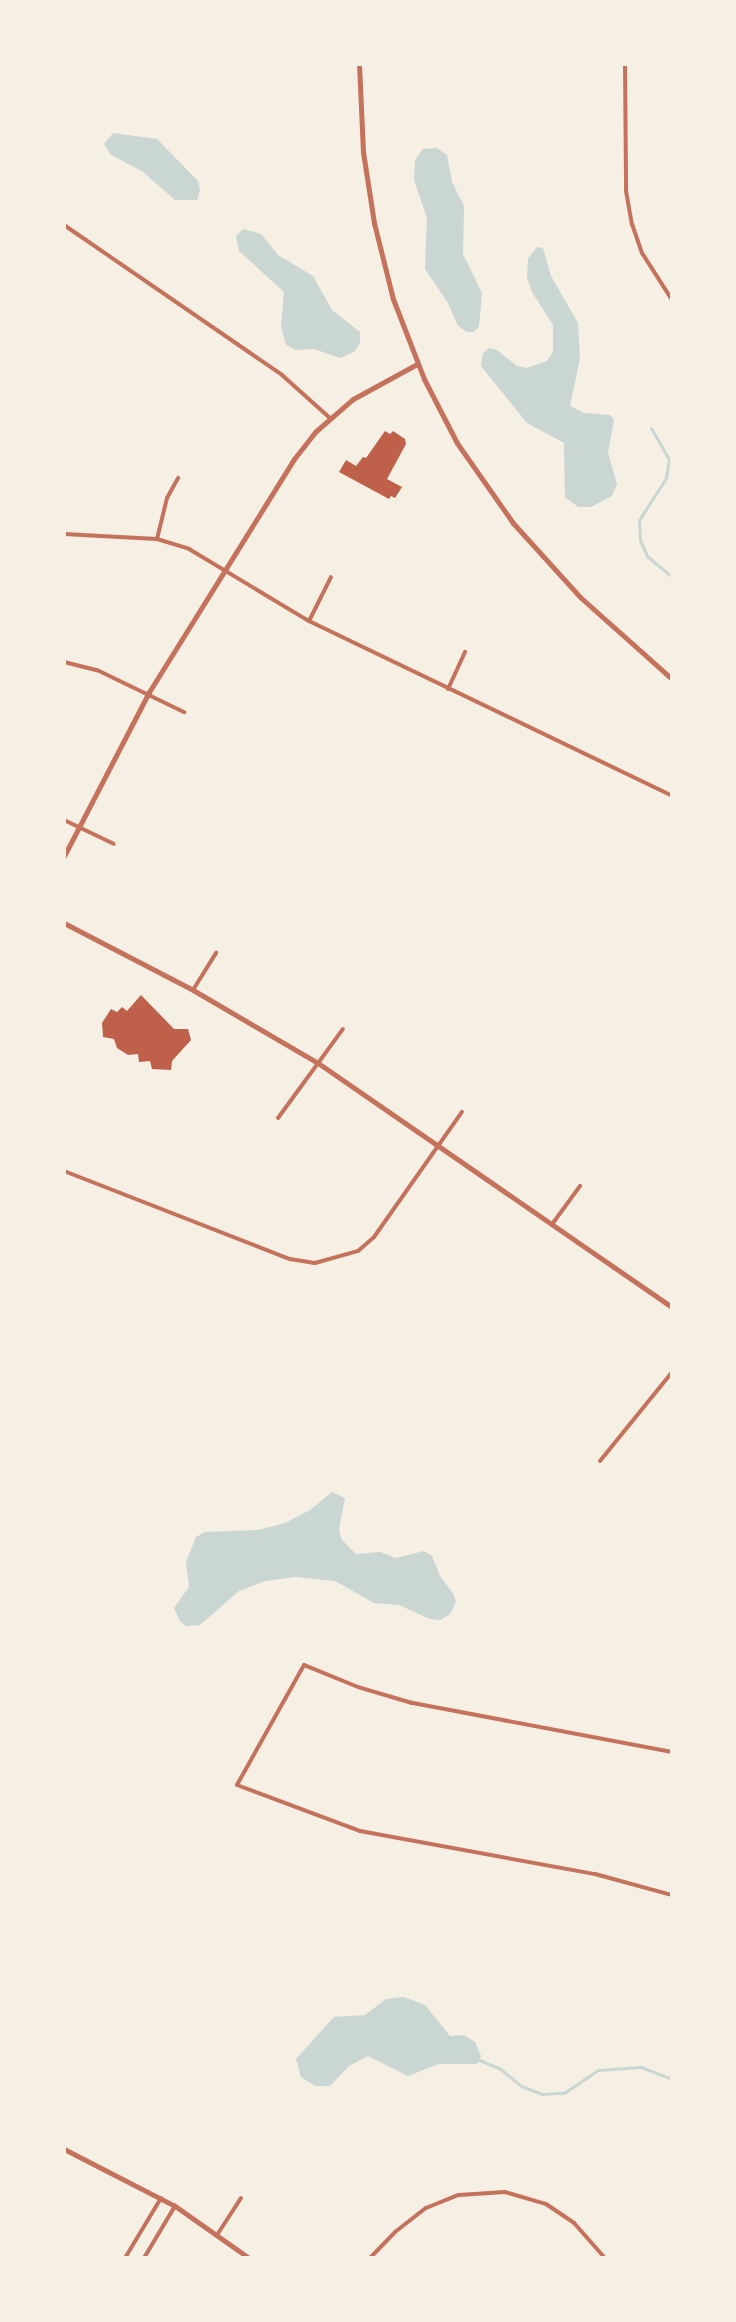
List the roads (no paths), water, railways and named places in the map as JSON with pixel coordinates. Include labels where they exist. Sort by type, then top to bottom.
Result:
[{"type":"street","points":[[359,64],[363,152],[383,264],[417,364],[457,443],[513,523],[580,597],[672,679]]},
{"type":"street","points":[[625,64],[626,191],[632,224],[642,253],[672,300]]},
{"type":"street","points":[[64,225],[282,375],[330,418]]},
{"type":"street","points":[[64,856],[149,692],[294,459],[330,418],[353,399],[417,364]]},
{"type":"street","points":[[157,539],[167,498],[178,478]]},
{"type":"street","points":[[64,534],[157,539],[189,549],[309,621],[672,796]]},
{"type":"street","points":[[309,621],[331,577]]},
{"type":"street","points":[[448,689],[465,652]]},
{"type":"street","points":[[64,662],[97,670],[149,692],[184,712]]},
{"type":"street","points":[[64,820],[114,844]]},
{"type":"street","points":[[64,923],[193,990],[318,1063],[672,1307]]},
{"type":"street","points":[[193,990],[216,953]]},
{"type":"street","points":[[278,1118],[343,1029]]},
{"type":"street","points":[[64,1171],[290,1259],[315,1263],[358,1251],[374,1237],[462,1112]]},
{"type":"street","points":[[553,1223],[580,1186]]},
{"type":"street","points":[[600,1461],[672,1372]]},
{"type":"street","points":[[672,1752],[412,1703],[358,1687],[304,1665],[237,1785],[360,1831],[595,1874],[672,1895]]},
{"type":"street","points":[[64,2149],[175,2206],[249,2258]]},
{"type":"street","points":[[370,2258],[395,2232],[426,2208],[459,2195],[505,2192],[546,2204],[574,2223],[605,2258]]},
{"type":"street","points":[[125,2258],[161,2198]]},
{"type":"street","points":[[217,2235],[241,2198]]},
{"type":"street","points":[[144,2258],[175,2206]]},
{"type":"waterway","points":[[651,428],[669,459],[666,478],[639,520],[640,540],[647,556],[672,577]]},
{"type":"waterway","points":[[479,2060],[499,2068],[521,2086],[542,2094],[564,2093],[598,2070],[641,2067],[672,2079]]}]
